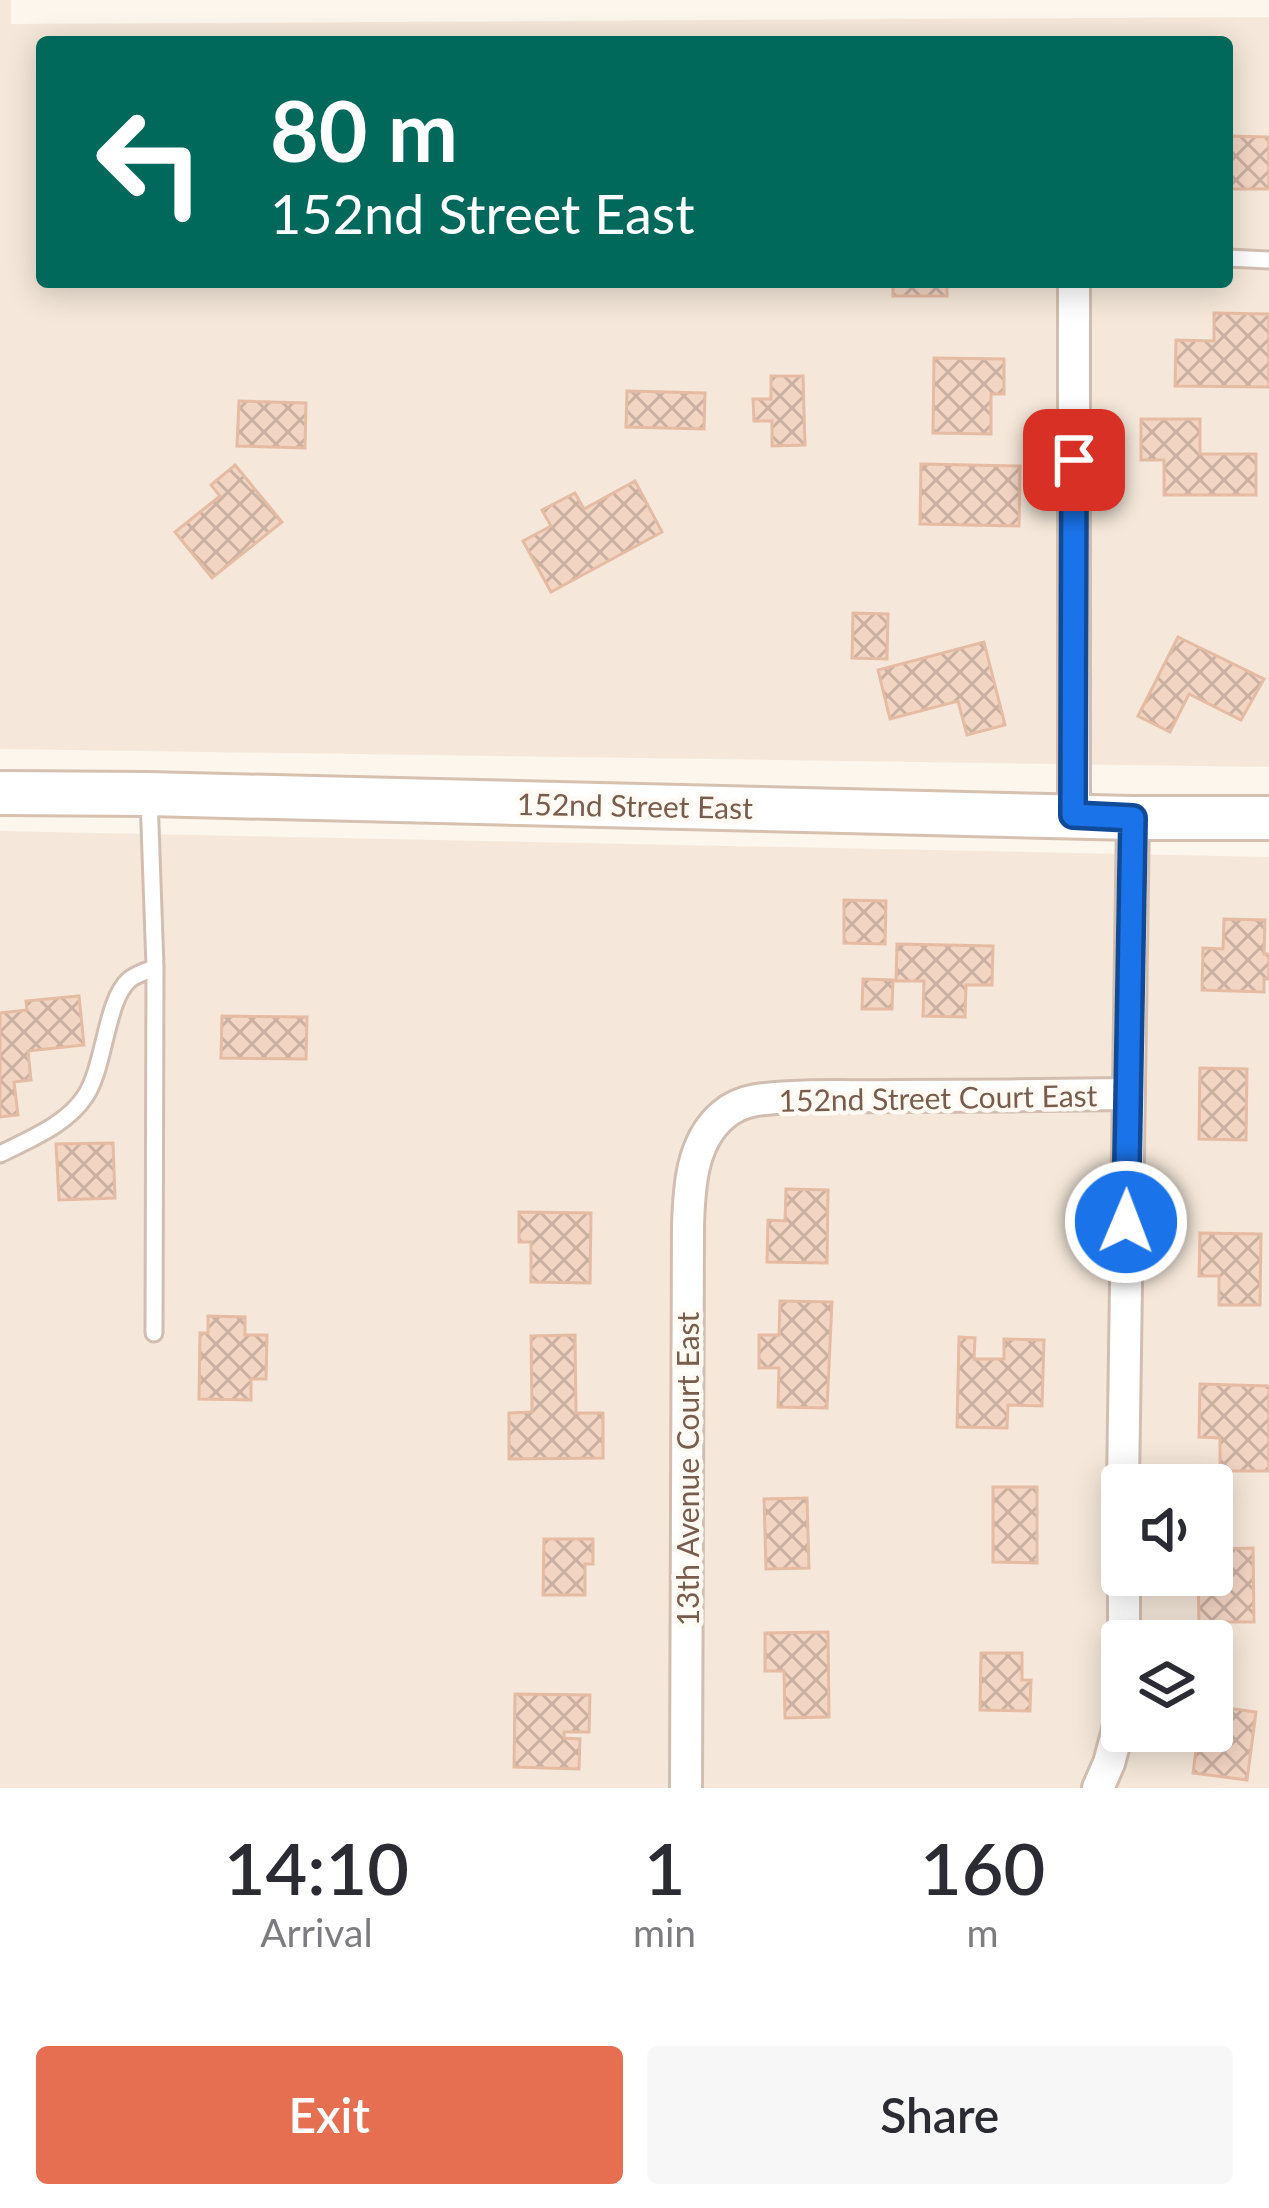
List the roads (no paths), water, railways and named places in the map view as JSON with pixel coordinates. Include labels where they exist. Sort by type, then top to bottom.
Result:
[{"type":"main road","name":"152nd Street East","points":[[0,793],[1269,818]]},
{"type":"street","points":[[1073,815],[1074,288]]},
{"type":"street","points":[[1124,1464],[1133,818]]},
{"type":"street","name":"152nd Street Court East","points":[[699,1151],[723,1115],[757,1100],[1129,1094]]},
{"type":"street","name":"13th Avenue Court East","points":[[686,1788],[688,1227],[690,1182],[699,1151]]},
{"type":"street","points":[[1098,1788],[1112,1752]]},
{"type":"lane","points":[[1233,258],[1269,260]]},
{"type":"lane","points":[[148,794],[155,967],[154,1333]]},
{"type":"lane","points":[[0,1154],[76,1108],[99,1066],[116,999],[129,980],[155,967]]}]
